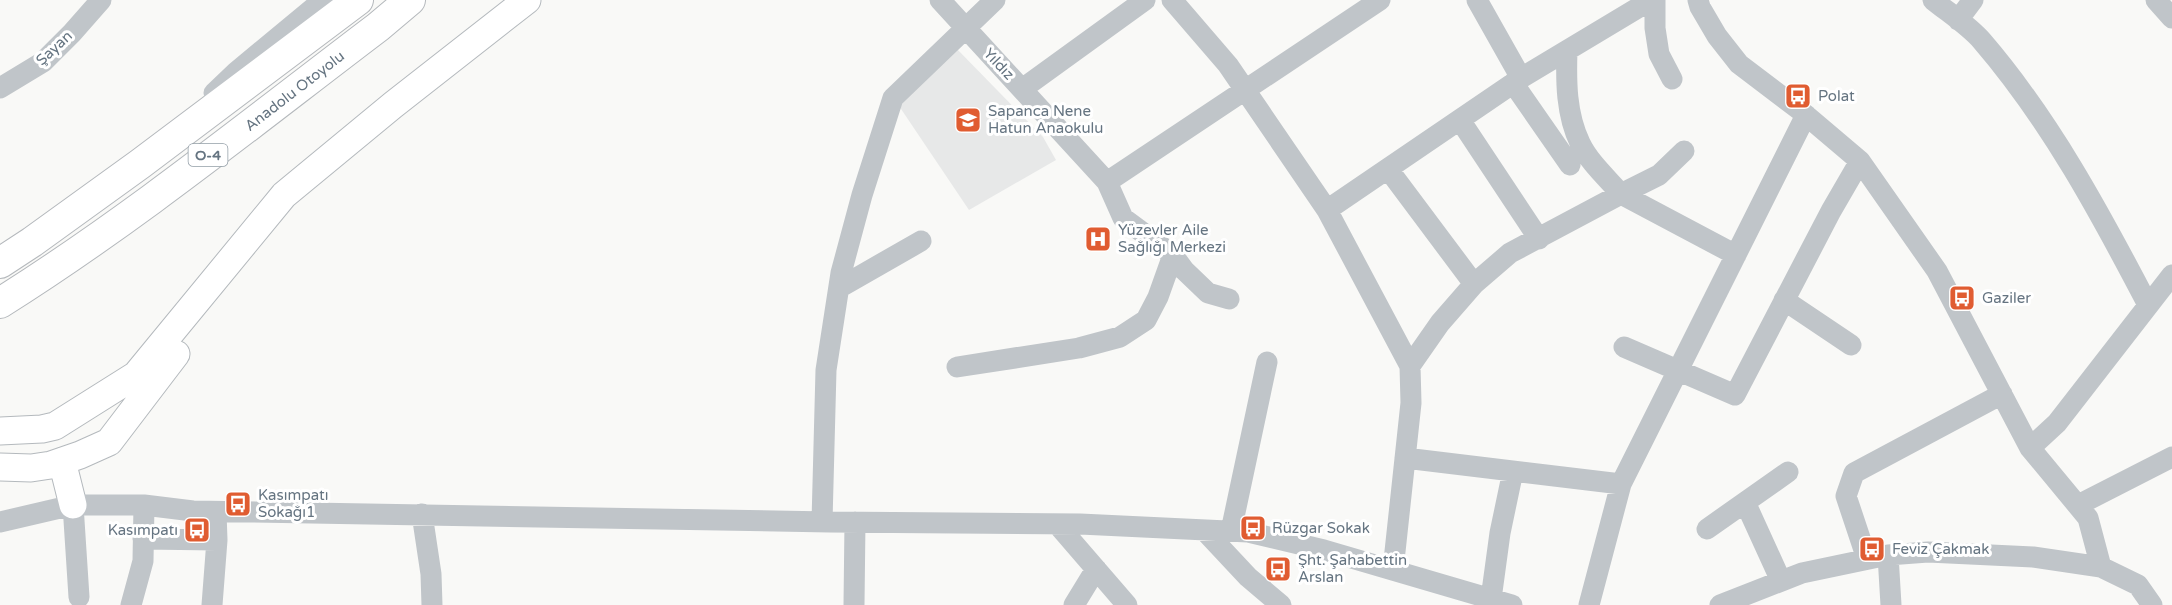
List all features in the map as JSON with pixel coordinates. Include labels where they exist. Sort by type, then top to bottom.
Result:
[{"type":"highway","name":"O-4","points":[[0,263],[140,164],[358,0]]},
{"type":"highway","name":"Anadolu Otoyolu","points":[[0,303],[55,268],[162,190],[378,27],[410,0]]},
{"type":"main road","points":[[31,468],[34,443],[49,427],[136,375],[284,195],[393,105],[527,0]]},
{"type":"main road","points":[[0,467],[31,468],[71,458],[109,442],[180,349],[238,249]]},
{"type":"main road","points":[[0,431],[49,427],[69,432],[77,446],[71,458],[74,505]]},
{"type":"street","name":"Şayan","points":[[0,88],[43,62],[101,0]]},
{"type":"street","points":[[140,164],[236,72],[323,0]]},
{"type":"street","name":"Yıldız","points":[[940,0],[1107,182],[1123,218],[1173,255],[1184,270],[1208,293],[1229,299]]},
{"type":"street","points":[[822,522],[826,370],[839,288],[862,195],[893,98],[995,0]]},
{"type":"street","points":[[1022,89],[1145,0]]},
{"type":"street","points":[[1172,0],[1228,65],[1327,210],[1410,366],[1411,403],[1393,570]]},
{"type":"street","points":[[1107,182],[1380,0]]},
{"type":"street","points":[[1477,0],[1517,81],[1570,165]]},
{"type":"street","points":[[1327,210],[1517,81],[1653,0],[1659,54],[1672,79]]},
{"type":"street","points":[[1698,0],[1717,36],[1739,64],[1806,115],[1860,161],[1937,271],[2030,448],[2088,518],[2101,567]]},
{"type":"street","points":[[1933,0],[1981,40],[2050,131],[2148,305]]},
{"type":"street","points":[[1958,20],[1973,0]]},
{"type":"street","points":[[2156,0],[2172,18]]},
{"type":"street","points":[[1567,51],[1566,80],[1570,112],[1580,143],[1597,168],[1621,194],[1736,255]]},
{"type":"street","points":[[1589,605],[1621,484],[1806,115]]},
{"type":"street","points":[[1460,120],[1539,239]]},
{"type":"street","points":[[1410,366],[1440,323],[1474,284],[1510,253],[1659,175],[1684,151]]},
{"type":"street","points":[[1624,347],[1736,395],[1831,211],[1860,161]]},
{"type":"street","points":[[1388,169],[1474,284]]},
{"type":"street","points":[[839,288],[921,241]]},
{"type":"street","points":[[957,367],[1079,348],[1120,337],[1146,320],[1158,297],[1173,255]]},
{"type":"street","points":[[2030,448],[2057,423],[2172,275]]},
{"type":"street","points":[[1784,300],[1851,345]]},
{"type":"street","points":[[1231,531],[1267,362]]},
{"type":"street","points":[[1867,559],[1846,496],[1854,473],[2002,394]]},
{"type":"street","points":[[2078,505],[2172,457]]},
{"type":"street","points":[[1405,458],[1621,484]]},
{"type":"street","points":[[1491,599],[1500,533],[1513,471]]},
{"type":"street","points":[[1707,529],[1788,472]]},
{"type":"street","points":[[1745,502],[1781,581]]},
{"type":"street","points":[[74,505],[79,597]]},
{"type":"street","points":[[0,522],[74,505],[144,505],[216,512],[1057,524],[1231,531],[1248,532],[1324,550],[1512,605]]},
{"type":"street","points":[[132,605],[143,561],[144,505]]},
{"type":"street","points":[[212,605],[217,540],[216,512]]},
{"type":"street","points":[[422,514],[431,574],[432,605]]},
{"type":"street","points":[[854,604],[855,522]]},
{"type":"street","points":[[1057,524],[1127,605]]},
{"type":"street","points":[[1204,530],[1248,577],[1281,605]]},
{"type":"street","points":[[143,539],[217,540]]},
{"type":"street","points":[[1720,605],[1802,573],[1888,555],[1928,552],[2033,557],[2101,567],[2138,585],[2152,605]]},
{"type":"street","points":[[1888,555],[1891,605]]},
{"type":"street","points":[[1074,605],[1096,569]]},
{"type":"shaded area","name":"Sapanca Nene Hatun Anaokulu","points":[[956,48],[1043,137],[1056,160],[969,210],[897,103]]},
{"type":"place","name":"Polat","points":[[1798,96]]},
{"type":"place","name":"Sapanca Nene Hatun Anaokulu","points":[[968,120]]},
{"type":"place","name":"Yüzevler Aile Sağlığı Merkezi","points":[[1098,239]]},
{"type":"place","name":"Gaziler","points":[[1962,298]]},
{"type":"place","name":"Kasımpatı Sokağı1","points":[[238,504]]},
{"type":"place","name":"Rüzgar Sokak","points":[[1253,528]]},
{"type":"place","name":"Kasımpatı","points":[[197,530]]},
{"type":"place","name":"Feviz Çakmak","points":[[1872,549]]},
{"type":"place","name":"Şht. Şahabettin Arslan","points":[[1278,569]]}]
